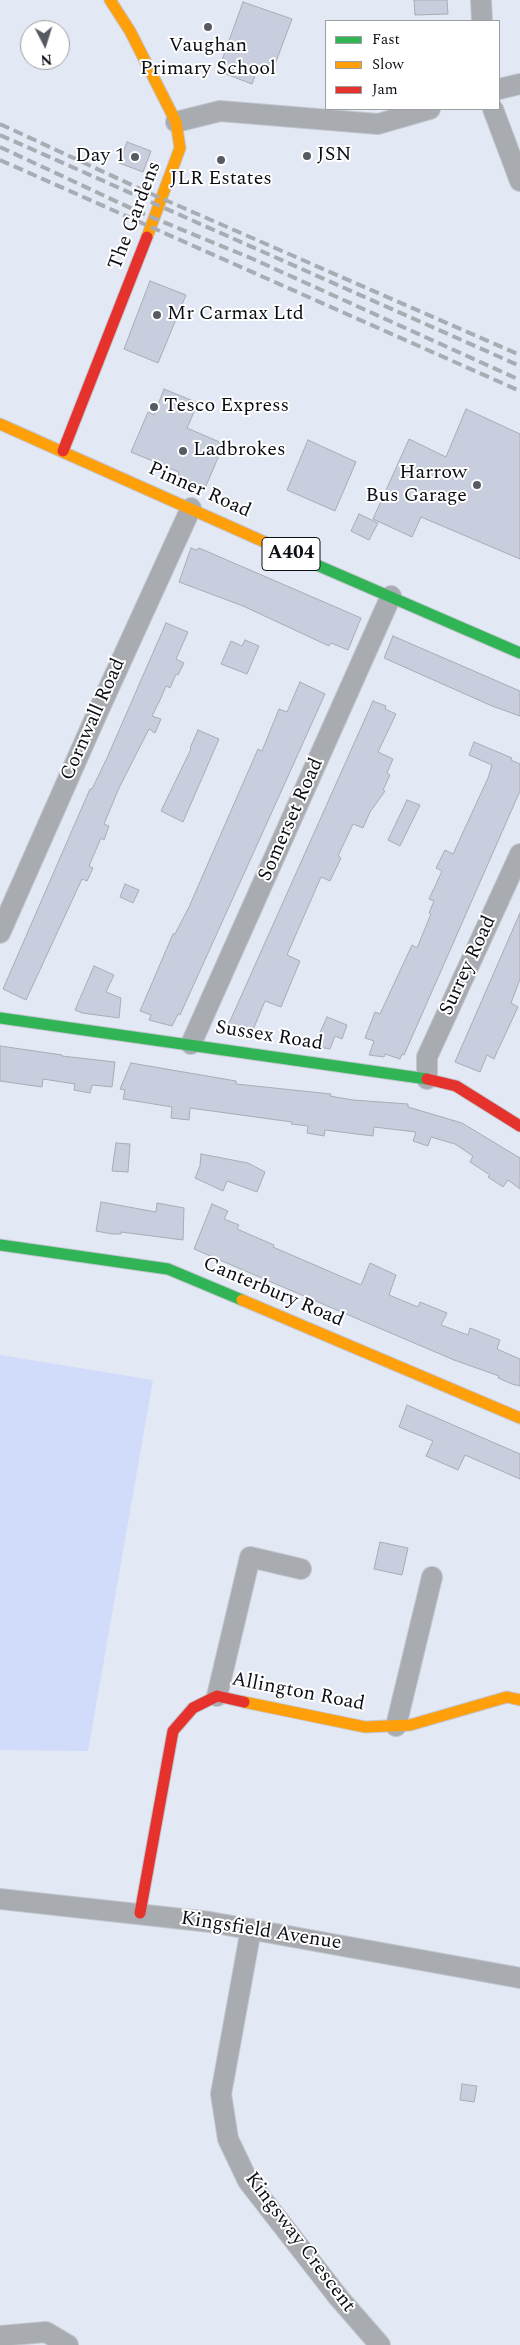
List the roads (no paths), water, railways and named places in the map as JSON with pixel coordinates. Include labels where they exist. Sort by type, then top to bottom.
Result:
[{"type":"street","name":"The Gardens","points":[[64,451],[180,148],[176,122],[130,31],[110,0]]},
{"type":"street","points":[[482,0],[482,20]]},
{"type":"street","points":[[500,89],[520,84]]},
{"type":"street","points":[[176,122],[220,111],[378,124],[427,110]]},
{"type":"street","points":[[493,110],[520,181]]},
{"type":"street","name":"Pinner Road","points":[[0,424],[320,567],[520,653]]},
{"type":"street","name":"Cornwall Road","points":[[0,932],[191,508]]},
{"type":"street","name":"Somerset Road","points":[[191,1044],[391,596]]},
{"type":"street","name":"Surrey Road","points":[[427,1080],[427,1057],[513,888],[520,854]]},
{"type":"street","name":"Sussex Road","points":[[0,1018],[191,1044],[456,1086],[520,1126]]},
{"type":"street","name":"Canterbury Road","points":[[0,1245],[168,1269],[520,1418]]},
{"type":"street","points":[[217,1696],[250,1557],[301,1569]]},
{"type":"street","points":[[396,1726],[432,1577]]},
{"type":"street","name":"Allington Road","points":[[140,1913],[172,1731],[194,1708],[217,1696],[365,1727],[410,1725],[507,1696],[520,1700]]},
{"type":"street","name":"Kingsfield Avenue","points":[[0,1899],[140,1913],[251,1930],[520,1978]]},
{"type":"street","name":"Kingsway Crescent","points":[[251,1930],[221,2094],[228,2139],[248,2181],[339,2298],[380,2345]]},
{"type":"street","points":[[0,2336],[46,2332],[68,2345]]},
{"type":"railway","points":[[0,124],[147,192],[520,355]]},
{"type":"railway","points":[[0,135],[520,366]]},
{"type":"railway","points":[[0,147],[139,212],[253,259],[520,380]]},
{"type":"railway","points":[[0,160],[520,391]]},
{"type":"place","name":"Vaughan Primary School","points":[[208,27]]},
{"type":"place","name":"JSN","points":[[307,156]]},
{"type":"place","name":"Day 1","points":[[135,157]]},
{"type":"place","name":"JLR Estates","points":[[221,160]]},
{"type":"place","name":"Mr Carmax Ltd","points":[[157,315]]},
{"type":"place","name":"Tesco Express","points":[[154,407]]},
{"type":"place","name":"Ladbrokes","points":[[183,451]]},
{"type":"place","name":"Harrow Bus Garage","points":[[477,485]]}]
